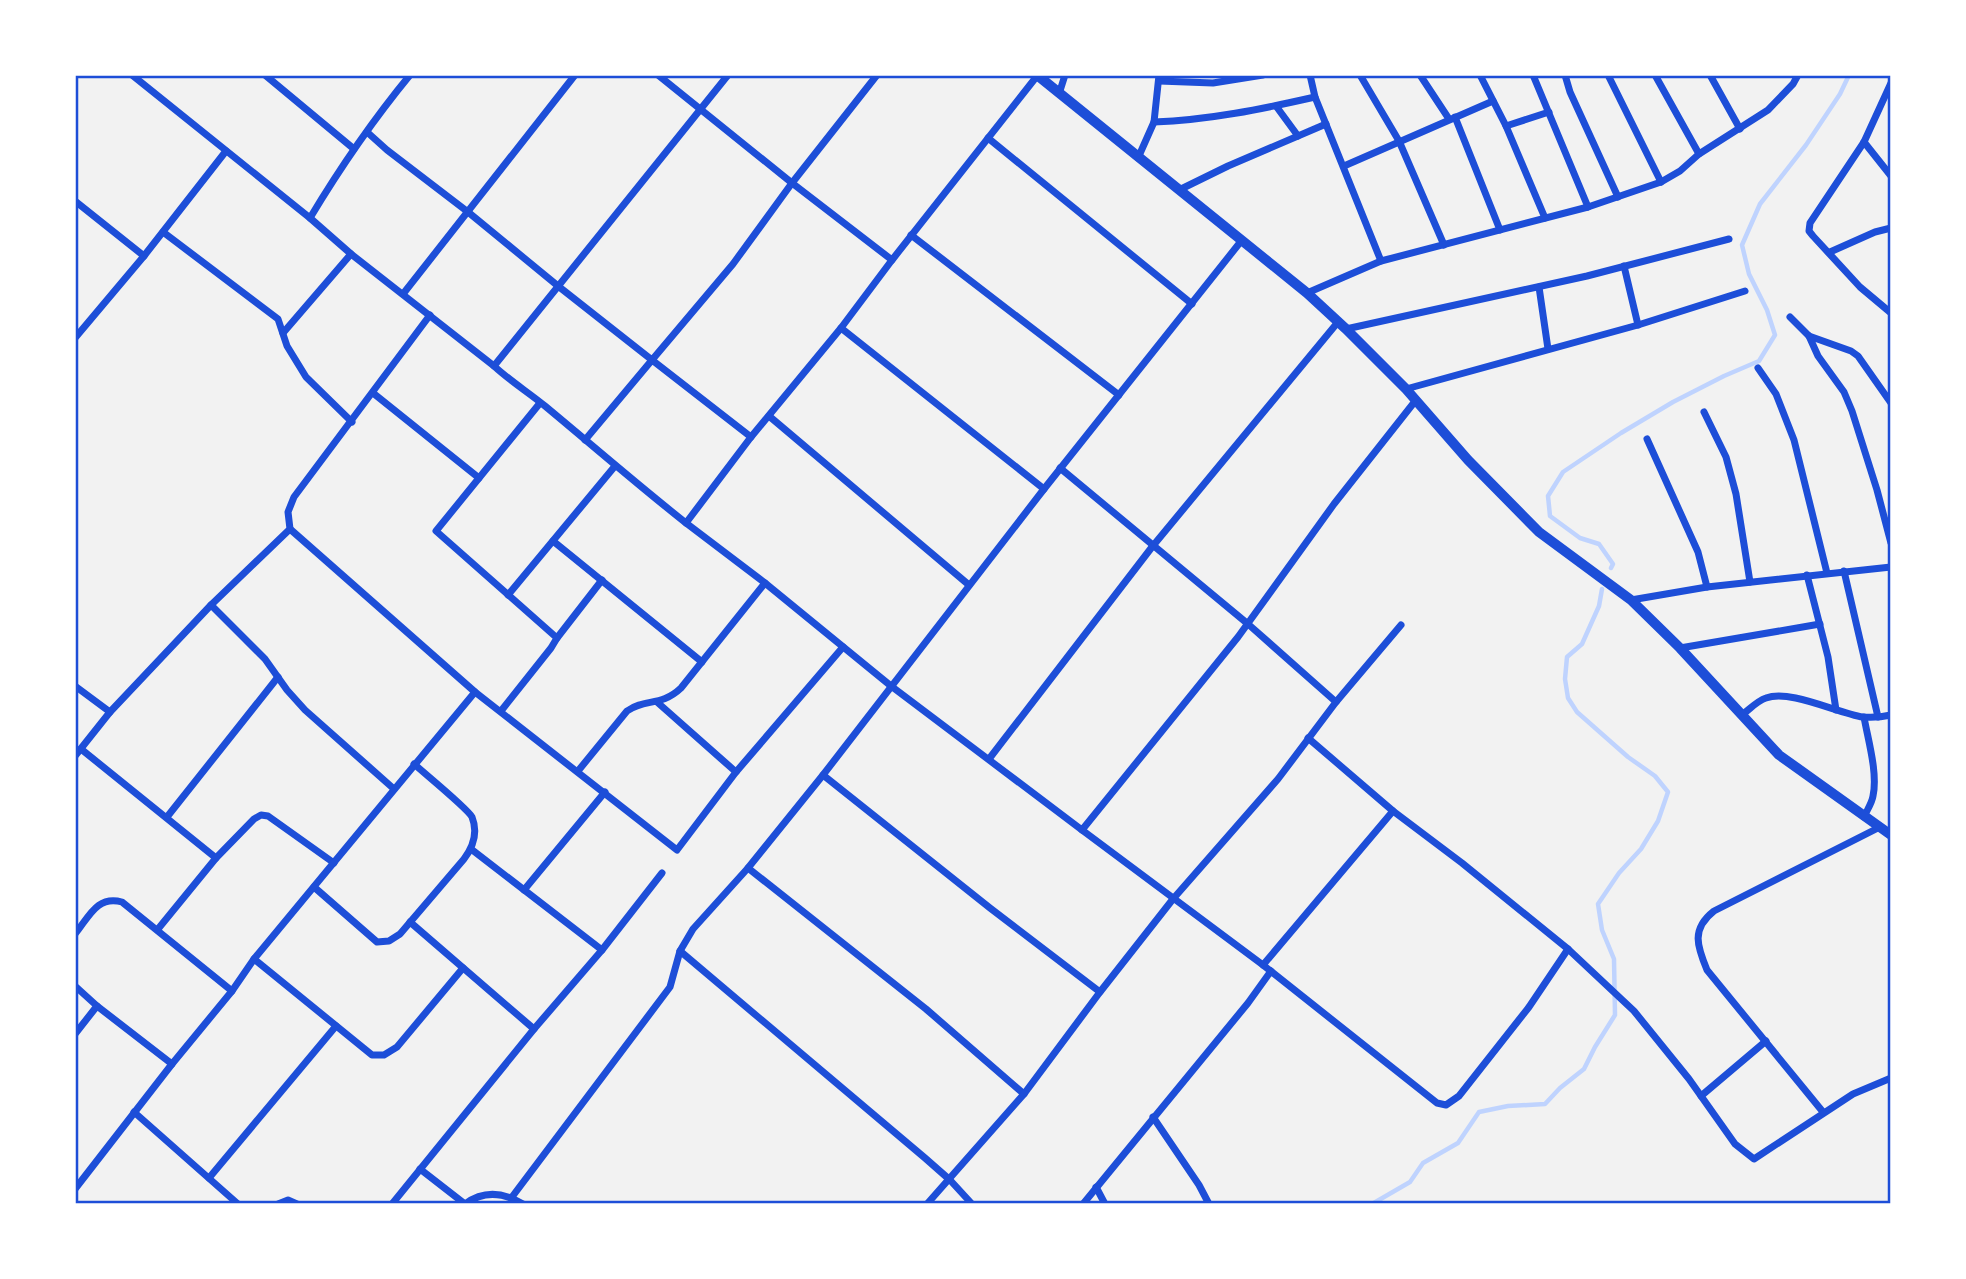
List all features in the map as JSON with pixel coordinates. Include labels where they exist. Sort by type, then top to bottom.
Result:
[{"type":"street","points":[[132,75],[351,254],[540,402],[615,466],[891,686],[1271,971],[1437,1103],[1446,1105],[1459,1096],[1529,1007],[1568,949]]},
{"type":"street","points":[[265,75],[354,149]]},
{"type":"street","points":[[310,218],[354,149],[410,75]]},
{"type":"street","points":[[403,294],[575,75]]},
{"type":"street","points":[[658,75],[892,260]]},
{"type":"street","points":[[494,366],[728,75]]},
{"type":"street","points":[[585,440],[733,264],[792,183],[877,75]]},
{"type":"street","points":[[1059,94],[1065,75]]},
{"type":"street","points":[[1138,158],[1154,122],[1159,78],[1213,83],[1263,75]]},
{"type":"street","points":[[1310,75],[1315,97],[1381,261]]},
{"type":"street","points":[[1360,75],[1399,141],[1444,245]]},
{"type":"street","points":[[1420,75],[1452,118],[1500,230]]},
{"type":"street","points":[[1480,75],[1506,126],[1545,218]]},
{"type":"street","points":[[1533,75],[1588,207]]},
{"type":"street","points":[[1565,75],[1570,92],[1618,197]]},
{"type":"street","points":[[1608,75],[1661,182]]},
{"type":"street","points":[[1655,75],[1699,155]]},
{"type":"street","points":[[1710,75],[1740,129]]},
{"type":"street","points":[[1307,293],[1381,261],[1588,207],[1661,182],[1768,110],[1798,75]]},
{"type":"street","points":[[686,523],[1037,76],[1307,293],[1406,389],[1468,460],[1539,532],[1631,600],[1680,648],[1779,755],[1891,835]]},
{"type":"street","points":[[1891,83],[1888,97],[1864,142],[1810,223],[1813,236],[1860,287],[1891,313]]},
{"type":"street","points":[[1154,122],[1183,121],[1315,97]]},
{"type":"street","points":[[1344,166],[1493,100]]},
{"type":"street","points":[[1276,106],[1298,136]]},
{"type":"street","points":[[1506,126],[1549,112]]},
{"type":"street","points":[[1179,190],[1326,124]]},
{"type":"street","points":[[367,132],[751,437]]},
{"type":"street","points":[[988,138],[1192,303]]},
{"type":"street","points":[[1864,142],[1891,176]]},
{"type":"street","points":[[76,337],[144,256],[226,150]]},
{"type":"street","points":[[75,201],[144,256]]},
{"type":"street","points":[[1829,252],[1891,228]]},
{"type":"street","points":[[163,232],[278,319],[287,346],[306,377],[352,422]]},
{"type":"street","points":[[911,235],[1119,395]]},
{"type":"street","points":[[989,759],[1152,547],[1342,325],[1539,287],[1729,239]]},
{"type":"street","points":[[512,1198],[670,987],[680,951],[700,921],[748,868],[823,775],[1060,468],[1242,240]]},
{"type":"street","points":[[283,333],[351,254]]},
{"type":"street","points":[[1624,267],[1638,325]]},
{"type":"street","points":[[1539,287],[1549,349]]},
{"type":"street","points":[[1406,389],[1638,325],[1745,291]]},
{"type":"street","points":[[430,315],[294,497],[288,512],[290,529],[475,692],[677,850],[736,772],[843,647]]},
{"type":"street","points":[[1790,317],[1809,336],[1818,356],[1844,392],[1877,490],[1891,543]]},
{"type":"street","points":[[841,328],[1044,489]]},
{"type":"street","points":[[1809,336],[1851,351],[1891,403]]},
{"type":"street","points":[[1758,368],[1776,394],[1794,440],[1827,573]]},
{"type":"street","points":[[1882,391],[1891,387]]},
{"type":"street","points":[[373,393],[479,478]]},
{"type":"street","points":[[1082,830],[1248,624],[1334,503],[1416,400]]},
{"type":"street","points":[[540,402],[436,531],[557,638]]},
{"type":"street","points":[[1704,412],[1726,457],[1736,495],[1750,582]]},
{"type":"street","points":[[769,416],[969,585]]},
{"type":"street","points":[[1647,439],[1698,552],[1707,587]]},
{"type":"street","points":[[509,595],[615,466]]},
{"type":"street","points":[[1060,468],[1248,624],[1336,702]]},
{"type":"street","points":[[216,858],[167,817],[78,753],[110,712],[211,605],[290,529]]},
{"type":"street","points":[[553,541],[702,662]]},
{"type":"street","points":[[1631,600],[1707,587],[1891,567]]},
{"type":"street","points":[[1844,571],[1878,717]]},
{"type":"street","points":[[1807,575],[1821,624],[1836,710]]},
{"type":"street","points":[[501,711],[601,580]]},
{"type":"street","points":[[578,771],[627,711],[634,706],[672,696],[765,583]]},
{"type":"street","points":[[211,605],[265,659],[305,710],[394,789]]},
{"type":"street","points":[[1680,648],[1821,624]]},
{"type":"street","points":[[927,1204],[1024,1094],[1173,899],[1278,779],[1336,702],[1401,625]]},
{"type":"street","points":[[167,817],[278,677]]},
{"type":"street","points":[[75,686],[110,712]]},
{"type":"street","points":[[75,1189],[232,991],[254,959],[475,692]]},
{"type":"street","points":[[1743,714],[1763,699],[1780,696],[1864,717],[1891,715]]},
{"type":"street","points":[[657,702],[736,772]]},
{"type":"street","points":[[1864,717],[1874,792],[1864,817]]},
{"type":"street","points":[[1308,738],[1393,811],[1568,949],[1634,1012],[1701,1096],[1735,1144],[1754,1159],[1853,1094],[1891,1078]]},
{"type":"street","points":[[314,887],[377,942],[389,941],[400,934],[471,849],[475,832],[471,816],[414,764]]},
{"type":"street","points":[[823,775],[1100,992]]},
{"type":"street","points":[[524,890],[605,792]]},
{"type":"street","points":[[1263,965],[1393,811]]},
{"type":"street","points":[[158,929],[216,858],[261,815],[268,816],[334,863]]},
{"type":"street","points":[[1823,1112],[1707,970],[1699,949],[1699,930],[1703,920],[1714,911],[1880,827]]},
{"type":"street","points":[[471,849],[602,950]]},
{"type":"street","points":[[748,868],[926,1009],[1024,1094]]},
{"type":"street","points":[[392,1204],[534,1028],[602,950],[662,873]]},
{"type":"street","points":[[75,934],[101,902],[111,899],[122,902],[232,991]]},
{"type":"street","points":[[410,922],[534,1028]]},
{"type":"street","points":[[680,951],[950,1180],[972,1204]]},
{"type":"street","points":[[254,959],[372,1055],[384,1055],[397,1047],[463,968]]},
{"type":"street","points":[[1083,1204],[1248,1003],[1271,971]]},
{"type":"street","points":[[75,986],[172,1064]]},
{"type":"street","points":[[75,1034],[97,1006]]},
{"type":"street","points":[[209,1178],[336,1026]]},
{"type":"street","points":[[1701,1096],[1766,1041]]},
{"type":"street","points":[[134,1112],[238,1204]]},
{"type":"street","points":[[1153,1117],[1209,1204]]},
{"type":"street","points":[[420,1169],[465,1204],[476,1195],[493,1194],[512,1198],[523,1204]]},
{"type":"street","points":[[1096,1187],[1105,1204]]},
{"type":"street","points":[[278,1204],[288,1200],[297,1204]]},
{"type":"waterway","points":[[1611,568],[1613,564],[1599,544],[1580,538],[1550,516],[1548,496],[1563,472],[1621,433],[1673,402],[1759,361],[1775,335],[1767,310],[1749,274],[1742,245],[1760,204],[1806,145],[1840,94],[1849,75]]},
{"type":"waterway","points":[[1372,1204],[1410,1182],[1423,1163],[1458,1143],[1479,1112],[1508,1106],[1545,1104],[1584,1069],[1615,1015],[1614,959],[1602,930],[1598,904],[1619,873],[1641,849],[1658,821],[1668,792],[1655,776],[1628,757],[1577,712],[1568,698],[1565,679],[1567,657],[1582,644],[1599,606],[1602,589]]}]
